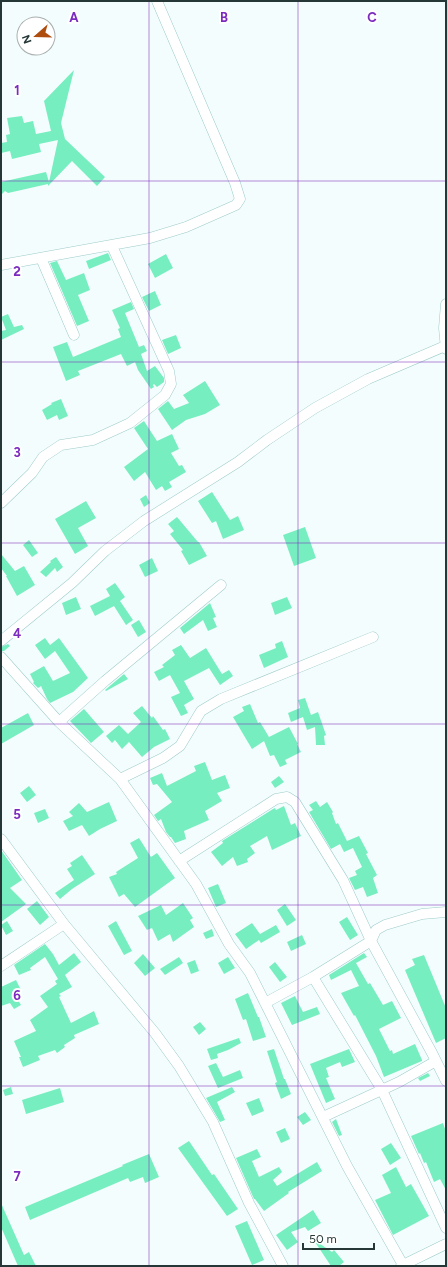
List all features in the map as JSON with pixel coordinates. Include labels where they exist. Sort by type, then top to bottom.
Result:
[{"type":"street","points":[[1,265],[150,238],[186,227],[236,205],[240,199],[235,183],[157,1]]},
{"type":"street","points":[[1,503],[32,473],[42,457],[61,445],[93,440],[130,423],[165,395],[171,384],[169,371],[112,246]]},
{"type":"street","points":[[41,258],[74,335]]},
{"type":"street","points":[[1,641],[72,582],[105,551],[144,521],[238,462],[267,440],[315,408],[368,379],[446,348],[444,328],[446,304]]},
{"type":"street","points":[[59,722],[105,681],[221,585]]},
{"type":"street","points":[[120,779],[163,758],[180,746],[201,712],[221,699],[373,637]]},
{"type":"street","points":[[1,657],[59,722],[120,779],[196,884],[228,944],[250,973],[347,1166],[402,1266],[446,1244]]},
{"type":"street","points":[[179,861],[276,799],[287,797],[295,802],[343,880],[371,941],[446,1081]]},
{"type":"street","points":[[1,840],[64,924],[155,1033],[179,1066],[213,1122],[249,1203],[284,1266]]},
{"type":"street","points":[[265,1003],[313,977],[371,941],[376,930],[385,925],[422,914],[446,912]]},
{"type":"street","points":[[1,966],[64,924]]},
{"type":"street","points":[[313,977],[382,1090],[446,1228]]},
{"type":"street","points":[[323,1117],[399,1082],[436,1061]]},
{"type":"building","points":[[74,70],[61,123],[65,139],[105,177],[97,186],[72,161],[48,186],[48,184],[8,193],[5,191],[1,195],[1,182],[46,172],[49,182],[58,140],[39,144],[41,152],[12,159],[10,151],[1,153],[1,143],[7,142],[6,135],[10,134],[7,118],[22,116],[24,123],[33,121],[36,134],[51,131],[44,101]]},
{"type":"building","points":[[108,253],[111,260],[89,269],[86,261]]},
{"type":"building","points":[[166,254],[173,268],[155,278],[148,264]]},
{"type":"building","points":[[57,261],[66,280],[84,273],[90,290],[78,295],[89,321],[77,326],[50,263]]},
{"type":"building","points":[[155,291],[161,305],[149,311],[142,297]]},
{"type":"building","points":[[131,302],[134,309],[125,313],[139,347],[144,345],[147,351],[141,354],[147,371],[155,366],[164,378],[164,382],[157,387],[154,384],[154,387],[151,389],[138,370],[135,362],[127,366],[121,354],[78,371],[80,375],[66,381],[53,347],[67,342],[73,357],[121,337],[118,329],[120,328],[112,310]]},
{"type":"building","points":[[8,314],[14,327],[22,325],[24,329],[1,340],[1,331],[6,330],[1,317]]},
{"type":"building","points":[[176,335],[181,348],[168,354],[162,340]]},
{"type":"building","points":[[205,381],[220,405],[205,414],[186,420],[172,430],[158,409],[168,401],[174,409],[189,403],[183,395]]},
{"type":"building","points":[[61,399],[68,416],[59,420],[57,415],[47,420],[42,410],[52,404],[51,403]]},
{"type":"building","points":[[144,421],[157,441],[172,434],[179,449],[171,453],[179,466],[182,465],[186,472],[169,482],[172,487],[165,491],[162,486],[156,490],[145,472],[134,481],[124,467],[148,449],[134,428]]},
{"type":"building","points":[[212,492],[230,520],[238,516],[244,530],[223,539],[216,521],[212,523],[198,501]]},
{"type":"building","points":[[146,495],[150,503],[144,507],[140,499]]},
{"type":"building","points":[[86,501],[96,518],[78,528],[88,546],[75,554],[55,519]]},
{"type":"building","points":[[177,517],[199,542],[207,556],[189,565],[181,551],[183,550],[170,534],[174,531],[168,524]]},
{"type":"building","points":[[305,527],[316,558],[294,566],[283,535]]},
{"type":"building","points":[[29,540],[38,553],[32,557],[23,545]]},
{"type":"building","points":[[1,554],[15,571],[24,566],[35,585],[17,596],[7,576],[1,568]]},
{"type":"building","points":[[56,557],[63,567],[57,572],[55,568],[46,577],[40,572]]},
{"type":"building","points":[[152,558],[158,571],[145,577],[139,565]]},
{"type":"building","points":[[115,583],[125,597],[120,601],[133,620],[126,625],[114,606],[95,616],[90,606],[110,596],[106,589]]},
{"type":"building","points":[[76,597],[81,609],[66,615],[62,603]]},
{"type":"building","points":[[287,597],[292,608],[275,615],[271,603]]},
{"type":"building","points":[[210,603],[216,617],[213,618],[217,627],[208,631],[203,620],[184,634],[180,628]]},
{"type":"building","points":[[139,620],[146,632],[138,637],[131,625]]},
{"type":"building","points":[[45,638],[50,645],[59,638],[88,678],[73,692],[50,703],[41,686],[38,688],[33,683],[34,682],[30,674],[44,666],[53,681],[70,673],[55,651],[45,659],[35,645]]},
{"type":"building","points":[[282,641],[288,657],[264,668],[259,655],[276,648],[275,644]]},
{"type":"building","points":[[8,644],[10,646],[4,651],[1,651],[1,647]]},
{"type":"building","points":[[181,645],[190,658],[206,648],[222,674],[229,670],[233,676],[220,685],[209,668],[184,681],[194,699],[184,705],[188,713],[181,716],[171,697],[180,693],[170,675],[159,681],[154,672],[164,667],[162,665],[175,655],[172,650]]},
{"type":"building","points":[[124,674],[128,679],[106,691],[105,690]]},
{"type":"building","points":[[305,698],[311,715],[318,712],[326,735],[324,736],[325,745],[316,745],[315,727],[307,730],[303,717],[291,722],[288,713],[300,708],[298,700]]},
{"type":"building","points":[[250,704],[258,723],[260,722],[269,737],[289,727],[301,752],[285,760],[287,764],[280,767],[274,755],[270,756],[264,741],[252,749],[233,717],[244,711],[242,707]]},
{"type":"building","points":[[142,706],[152,718],[153,716],[163,730],[165,729],[170,739],[154,747],[142,757],[129,742],[122,749],[115,740],[112,743],[106,736],[119,725],[128,734],[141,722],[133,713]]},
{"type":"building","points":[[84,709],[104,732],[91,743],[70,721]]},
{"type":"building","points":[[28,713],[34,725],[1,744],[1,728]]},
{"type":"building","points":[[205,762],[212,780],[225,775],[230,788],[217,793],[222,801],[205,811],[209,820],[184,831],[186,839],[175,843],[166,832],[161,819],[158,821],[154,815],[172,802],[157,784],[153,785],[150,778],[162,773],[167,786],[196,771],[194,766]]},
{"type":"building","points":[[279,776],[284,782],[275,788],[271,782]]},
{"type":"building","points":[[29,786],[36,795],[27,802],[20,793]]},
{"type":"building","points":[[316,801],[320,807],[327,802],[333,812],[332,813],[336,824],[338,823],[347,841],[359,836],[377,875],[373,878],[378,893],[367,897],[363,887],[355,890],[349,878],[357,875],[355,871],[362,867],[353,848],[344,852],[340,844],[331,849],[309,812],[313,810],[309,805]]},
{"type":"building","points":[[109,802],[117,821],[89,836],[82,825],[69,831],[63,821],[73,816],[69,812],[79,803],[87,812]]},
{"type":"building","points":[[284,806],[291,825],[295,823],[301,836],[272,850],[267,836],[250,846],[255,853],[247,859],[248,862],[237,866],[233,857],[222,866],[211,852],[223,843],[222,841],[273,809],[275,808],[276,810]]},
{"type":"building","points":[[45,809],[49,818],[38,823],[34,813]]},
{"type":"building","points":[[139,838],[151,857],[157,853],[175,878],[135,907],[124,894],[119,897],[109,877],[117,874],[116,872],[138,858],[130,843]]},
{"type":"building","points":[[1,850],[22,880],[10,888],[26,904],[1,922]]},
{"type":"building","points":[[82,855],[95,874],[60,899],[55,893],[74,880],[67,869],[72,866],[70,863]]},
{"type":"building","points":[[218,884],[226,903],[216,907],[208,888]]},
{"type":"building","points":[[37,901],[49,917],[40,925],[27,909]]},
{"type":"building","points":[[183,903],[193,918],[190,920],[194,927],[173,942],[170,934],[158,941],[152,928],[147,930],[138,916],[161,905],[166,915]]},
{"type":"building","points":[[285,904],[296,920],[287,926],[277,910]]},
{"type":"building","points":[[347,917],[358,935],[350,940],[339,922]]},
{"type":"building","points":[[7,921],[13,931],[6,935],[1,925]]},
{"type":"building","points":[[116,921],[132,951],[124,955],[108,926]]},
{"type":"building","points":[[252,923],[260,934],[276,925],[280,932],[261,943],[259,940],[246,949],[235,934]]},
{"type":"building","points":[[212,929],[214,936],[206,939],[203,933]]},
{"type":"building","points":[[302,935],[306,944],[291,951],[287,942]]},
{"type":"building","points":[[45,944],[59,965],[74,953],[81,962],[65,975],[72,987],[59,994],[71,1023],[94,1011],[99,1024],[74,1035],[75,1038],[64,1045],[65,1047],[57,1053],[55,1050],[38,1056],[40,1060],[23,1067],[19,1057],[21,1057],[14,1041],[36,1031],[30,1020],[48,1007],[40,996],[57,984],[55,981],[58,979],[45,957],[30,968],[31,970],[19,975],[14,965]]},
{"type":"building","points":[[364,953],[367,957],[356,963],[368,984],[370,983],[383,1005],[392,1001],[401,1018],[379,1029],[390,1051],[392,1050],[393,1054],[415,1044],[422,1060],[384,1077],[376,1056],[355,1015],[354,1016],[341,993],[359,986],[351,970],[331,980],[329,975]]},
{"type":"building","points":[[143,954],[155,968],[145,976],[134,963]]},
{"type":"building","points":[[424,955],[446,1008],[446,1038],[436,1043],[405,970],[415,965],[412,959]]},
{"type":"building","points":[[179,957],[183,963],[165,975],[160,969]]},
{"type":"building","points":[[228,957],[235,968],[224,974],[218,963]]},
{"type":"building","points":[[195,960],[199,971],[191,974],[187,963]]},
{"type":"building","points":[[275,962],[287,977],[280,982],[269,967]]},
{"type":"building","points":[[16,980],[21,990],[14,993],[21,1005],[14,1009],[10,1003],[1,1006],[1,987]]},
{"type":"building","points":[[248,993],[266,1037],[253,1041],[246,1019],[243,1020],[235,999]]},
{"type":"building","points":[[295,996],[303,1012],[317,1007],[320,1014],[292,1025],[281,1003]]},
{"type":"building","points":[[200,1022],[206,1029],[199,1035],[193,1027]]},
{"type":"building","points":[[239,1038],[241,1043],[217,1054],[218,1058],[211,1060],[207,1049]]},
{"type":"building","points":[[274,1049],[284,1079],[291,1094],[281,1099],[275,1083],[277,1082],[267,1051]]},
{"type":"building","points":[[349,1049],[355,1062],[342,1067],[340,1062],[326,1068],[329,1077],[326,1078],[335,1099],[326,1103],[310,1064]]},
{"type":"building","points":[[216,1063],[223,1077],[240,1070],[243,1078],[218,1088],[208,1066]]},
{"type":"building","points":[[428,1073],[430,1076],[420,1081],[418,1078]]},
{"type":"building","points":[[11,1087],[13,1094],[5,1096],[3,1090]]},
{"type":"building","points":[[232,1087],[235,1092],[217,1102],[225,1120],[220,1122],[206,1098]]},
{"type":"building","points":[[60,1088],[64,1102],[26,1114],[22,1100]]},
{"type":"building","points":[[259,1098],[264,1111],[252,1116],[246,1103]]},
{"type":"building","points":[[305,1112],[311,1120],[303,1125],[297,1117]]},
{"type":"building","points":[[336,1119],[342,1135],[339,1136],[332,1122]]},
{"type":"building","points":[[443,1123],[446,1132],[446,1190],[440,1179],[434,1182],[426,1162],[424,1163],[411,1136]]},
{"type":"building","points":[[285,1128],[290,1139],[281,1143],[276,1132]]},
{"type":"building","points":[[189,1141],[212,1175],[214,1174],[238,1209],[227,1216],[178,1148]]},
{"type":"building","points":[[391,1143],[401,1158],[390,1165],[381,1149]]},
{"type":"building","points":[[257,1149],[261,1157],[252,1161],[259,1177],[279,1167],[282,1172],[273,1180],[277,1186],[317,1162],[322,1171],[288,1192],[289,1193],[264,1211],[254,1199],[236,1158]]},
{"type":"building","points":[[149,1154],[159,1177],[145,1183],[143,1177],[130,1182],[128,1178],[30,1220],[25,1207]]},
{"type":"building","points":[[396,1167],[406,1187],[411,1184],[429,1216],[393,1235],[375,1200],[391,1193],[382,1175]]},
{"type":"building","points":[[1,1203],[24,1255],[29,1252],[36,1266],[18,1266],[1,1227]]},
{"type":"building","points":[[313,1210],[321,1223],[308,1231],[305,1227],[291,1232],[298,1242],[287,1250],[276,1235]]},
{"type":"building","points":[[247,1221],[264,1260],[252,1265],[235,1226]]},
{"type":"building","points":[[313,1239],[332,1252],[334,1250],[344,1262],[339,1266],[331,1266]]}]
